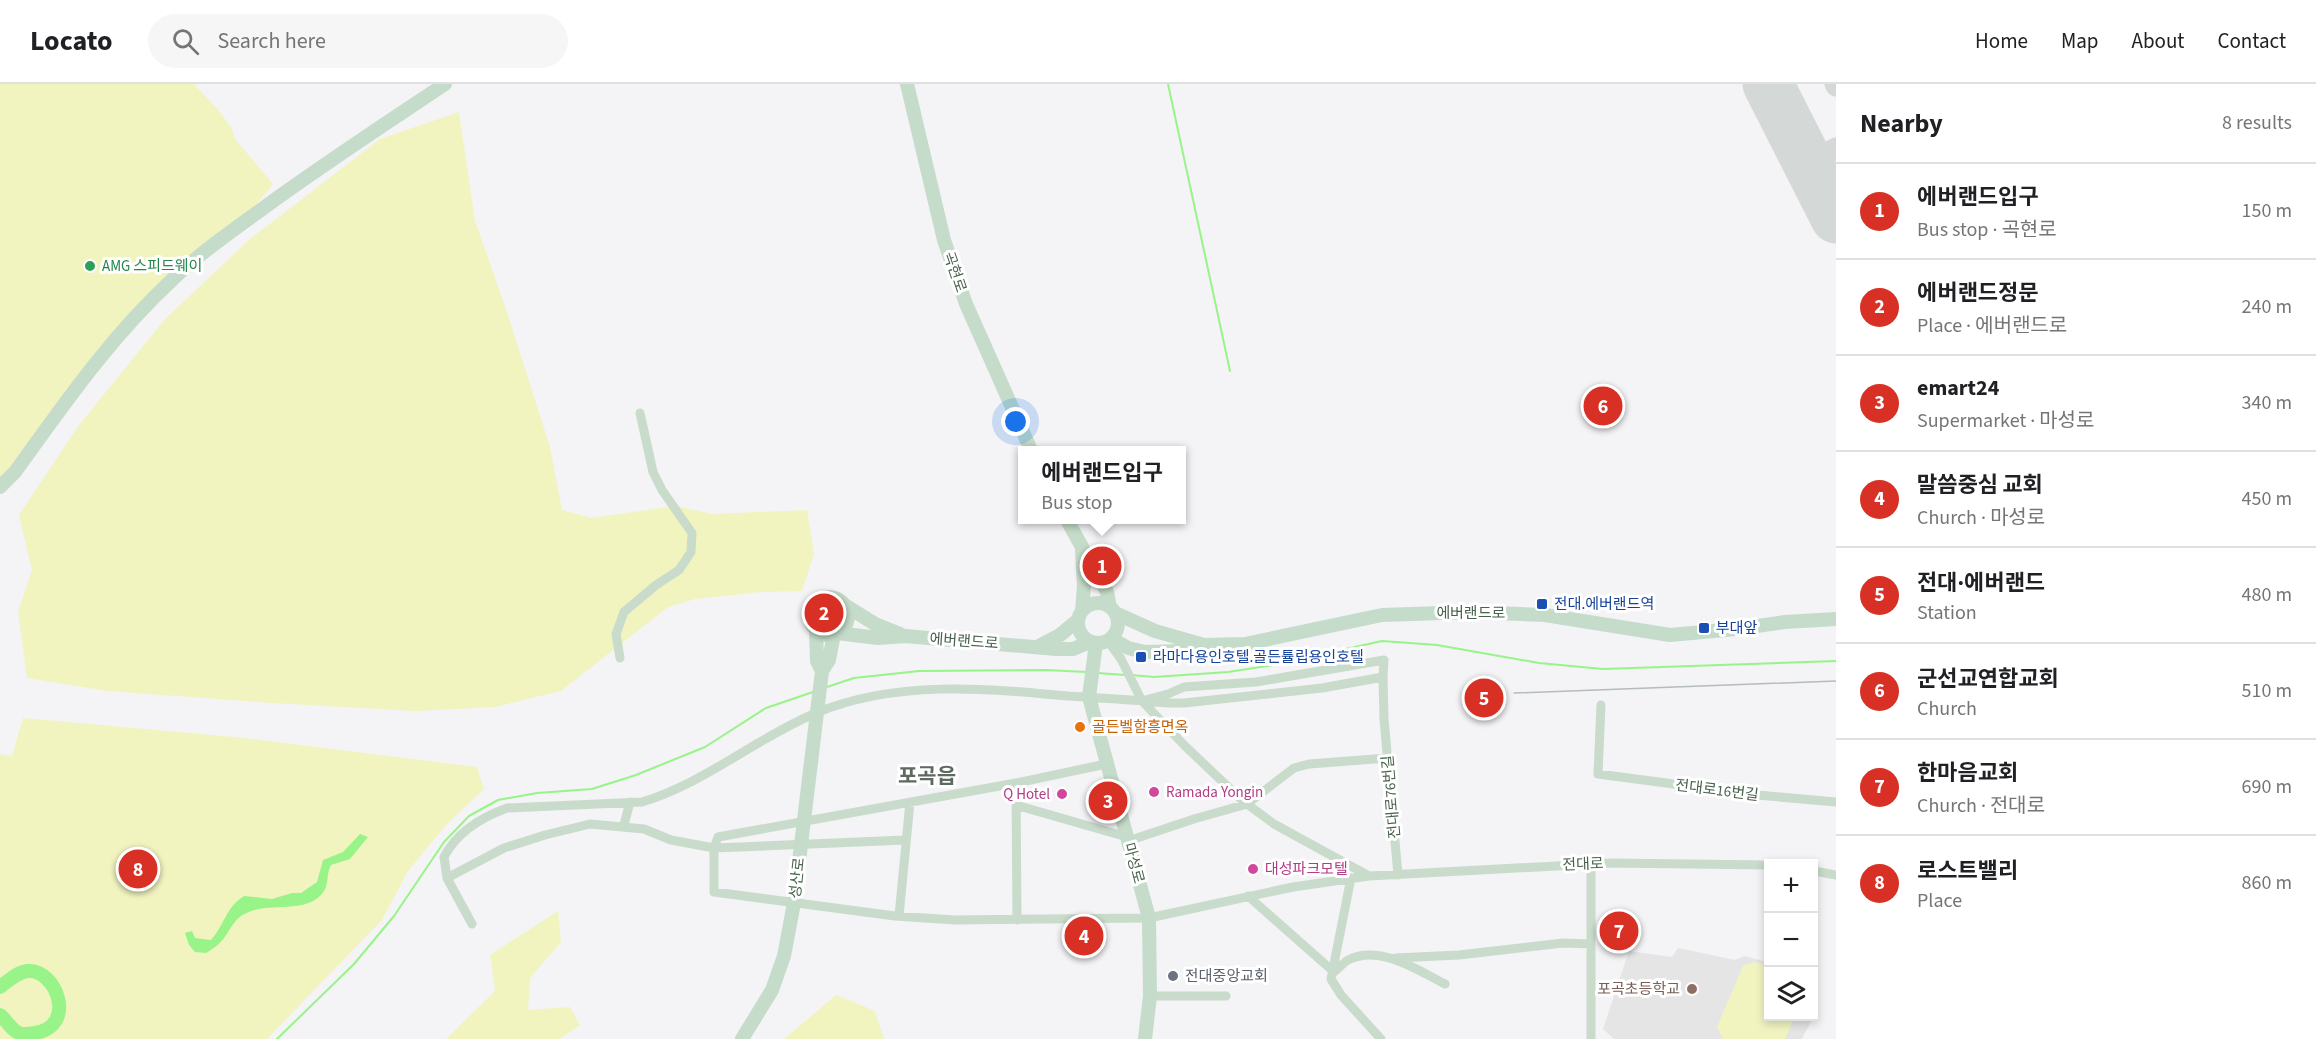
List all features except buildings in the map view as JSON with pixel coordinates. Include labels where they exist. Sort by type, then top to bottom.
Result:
[{"type":"main road","points":[[0,487],[15,472],[95,362],[130,321],[173,279],[216,242],[297,182],[446,84]]},
{"type":"main road","name":"곡현로","points":[[907,84],[944,240],[966,304],[1029,446]]},
{"type":"main road","points":[[1069,524],[1107,592],[1118,626],[1100,644],[1079,631],[1084,586],[1081,548]]},
{"type":"main road","points":[[822,671],[817,661],[816,630],[810,618],[813,605],[820,599],[833,597],[875,624],[905,636]]},
{"type":"main road","points":[[1039,646],[1060,635],[1092,604],[1099,603],[1155,631],[1204,645]]},
{"type":"main road","points":[[816,630],[824,634],[835,633],[842,628],[847,616],[843,604]]},
{"type":"main road","name":"에버랜드로","points":[[835,633],[878,638],[905,636],[1056,649],[1073,649],[1100,644],[1145,652],[1185,651],[1204,645],[1245,644],[1353,620],[1402,614],[1471,612],[1545,615],[1670,635],[1785,622],[1836,619]]},
{"type":"main road","points":[[822,671],[829,660],[835,633]]},
{"type":"main road","name":"마성로","points":[[1100,644],[1089,694],[1149,918],[1150,996],[1145,1039]]},
{"type":"main road","name":"성산로","points":[[742,1039],[772,990],[784,956],[794,903],[822,671]]},
{"type":"street","points":[[620,658],[616,634],[624,612],[656,585],[679,570],[691,552],[692,534],[662,490],[653,472],[640,413]]},
{"type":"street","points":[[1100,644],[1121,659],[1142,701],[1185,746],[1247,804],[1274,824],[1369,876]]},
{"type":"street","points":[[472,924],[447,878],[444,857],[459,836],[491,814],[507,808],[642,802],[669,793],[817,709],[869,696],[963,688],[1089,694],[1142,701],[1184,703],[1322,688],[1383,677],[1384,660],[1256,682],[1184,687],[1142,701]]},
{"type":"street","name":"전대로76번길","points":[[1383,677],[1384,719],[1398,875]]},
{"type":"street","name":"전대로16번길","points":[[1601,705],[1598,774],[1757,795],[1836,802]]},
{"type":"street","points":[[1016,805],[1128,839],[1247,804],[1294,768],[1309,764],[1388,758]]},
{"type":"street","points":[[714,848],[718,837],[1016,783],[1106,764]]},
{"type":"street","points":[[1016,783],[1017,920]]},
{"type":"street","points":[[624,825],[630,802]]},
{"type":"street","points":[[898,916],[910,802]]},
{"type":"street","points":[[447,878],[504,848],[590,824],[624,825],[644,829],[671,840],[714,848],[906,840]]},
{"type":"street","name":"전대로","points":[[714,848],[714,892],[898,916],[955,920],[1149,918],[1248,896],[1369,876],[1591,864],[1730,863],[1764,866]]},
{"type":"street","points":[[1591,864],[1591,1039]]},
{"type":"street","points":[[1818,872],[1836,875]]},
{"type":"street","points":[[1351,878],[1332,979],[1381,1039]]},
{"type":"street","points":[[1248,896],[1334,972]]},
{"type":"street","points":[[1334,972],[1348,960],[1365,955],[1390,958],[1459,956],[1545,945],[1591,944]]},
{"type":"street","points":[[1390,958],[1444,984]]},
{"type":"street","points":[[1150,996],[1226,996]]},
{"type":"shaded area","name":"AMG 스피드웨이","points":[[0,84],[194,84],[220,112],[232,129],[235,139],[273,184],[247,216],[157,287],[125,318],[74,381],[0,481]]},
{"type":"shaded area","points":[[459,112],[475,221],[550,447],[562,510],[591,518],[675,506],[713,514],[807,510],[814,554],[802,591],[761,592],[695,599],[668,607],[561,691],[495,707],[416,711],[272,703],[108,691],[27,678],[18,612],[32,570],[19,515],[79,425],[166,318],[250,239],[380,139]]},
{"type":"shaded area","points":[[23,718],[245,738],[477,767],[484,789],[446,825],[408,871],[382,920],[267,1039],[0,1039],[0,754],[12,756]]},
{"type":"shaded area","points":[[360,834],[368,837],[350,859],[331,865],[326,888],[317,899],[297,906],[251,911],[238,918],[220,942],[206,953],[195,952],[189,945],[185,933],[192,931],[195,938],[211,940],[233,905],[244,896],[272,899],[292,893],[301,893],[317,882],[323,860],[343,852]]},
{"type":"shaded area","points":[[558,911],[561,942],[530,978],[528,1010],[570,1007],[580,1025],[560,1039],[446,1039],[495,991],[490,955]]},
{"type":"shaded area","name":"포곡초등학교","points":[[1678,948],[1735,960],[1744,956],[1764,961],[1764,1021],[1811,1021],[1802,1039],[1614,1039],[1603,1029],[1629,951],[1672,957]]},
{"type":"shaded area","points":[[1755,962],[1764,965],[1764,1021],[1793,1021],[1785,1039],[1723,1039],[1717,1027],[1743,966]]},
{"type":"shaded area","points":[[836,995],[875,1011],[884,1039],[784,1039]]},
{"type":"waterway","points":[[1168,84],[1230,371]]},
{"type":"waterway","points":[[1131,675],[1154,677],[1228,672],[1274,665],[1382,641],[1437,645],[1539,663],[1603,669],[1836,661]]},
{"type":"waterway","points":[[824,688],[854,678],[919,671],[1086,672]]},
{"type":"waterway","points":[[1098,673],[1125,675]]},
{"type":"waterway","points":[[277,1039],[354,964],[394,916],[444,842],[469,816],[498,800],[537,793],[592,789],[636,775],[705,747],[766,708],[813,692]]},
{"type":"waterway","points":[[0,987],[20,973],[28,971],[38,973],[54,988],[59,1010],[56,1020],[48,1028],[28,1034],[21,1034],[15,1030],[0,1015]]},
{"type":"taxiway","points":[[1820,157],[1836,148]]},
{"type":"runway","points":[[1768,84],[1836,218]]},
{"type":"tram line","points":[[1514,693],[1836,681]]},
{"type":"place","name":"AMG 스피드웨이","points":[[90,266]]},
{"type":"place","name":"군선교연합교회","points":[[1603,406]]},
{"type":"place","name":"에버랜드입구","points":[[1102,566]]},
{"type":"place","name":"전대.에버랜드역","points":[[1542,604]]},
{"type":"place","name":"에버랜드정문","points":[[824,613]]},
{"type":"place","name":"부대앞","points":[[1704,628]]},
{"type":"place","name":"라마다용인호텔.골든튤립용인호텔","points":[[1141,657]]},
{"type":"place","name":"전대·에버랜드","points":[[1484,698]]},
{"type":"place","name":"골든벨함흥면옥","points":[[1080,727]]},
{"type":"place","name":"Ramada Yongin","points":[[1154,792]]},
{"type":"place","name":"Q Hotel","points":[[1062,794]]},
{"type":"place","name":"emart24","points":[[1108,801]]},
{"type":"place","name":"로스트밸리","points":[[138,869]]},
{"type":"place","name":"대성파크모텔","points":[[1253,869]]},
{"type":"place","name":"한마음교회","points":[[1619,931]]},
{"type":"place","name":"말씀중심 교회","points":[[1084,936]]},
{"type":"place","name":"전대중앙교회","points":[[1173,976]]},
{"type":"place","name":"포곡초등학교","points":[[1692,989]]},
{"type":"district","name":"포곡읍","points":[[927,776]]}]
